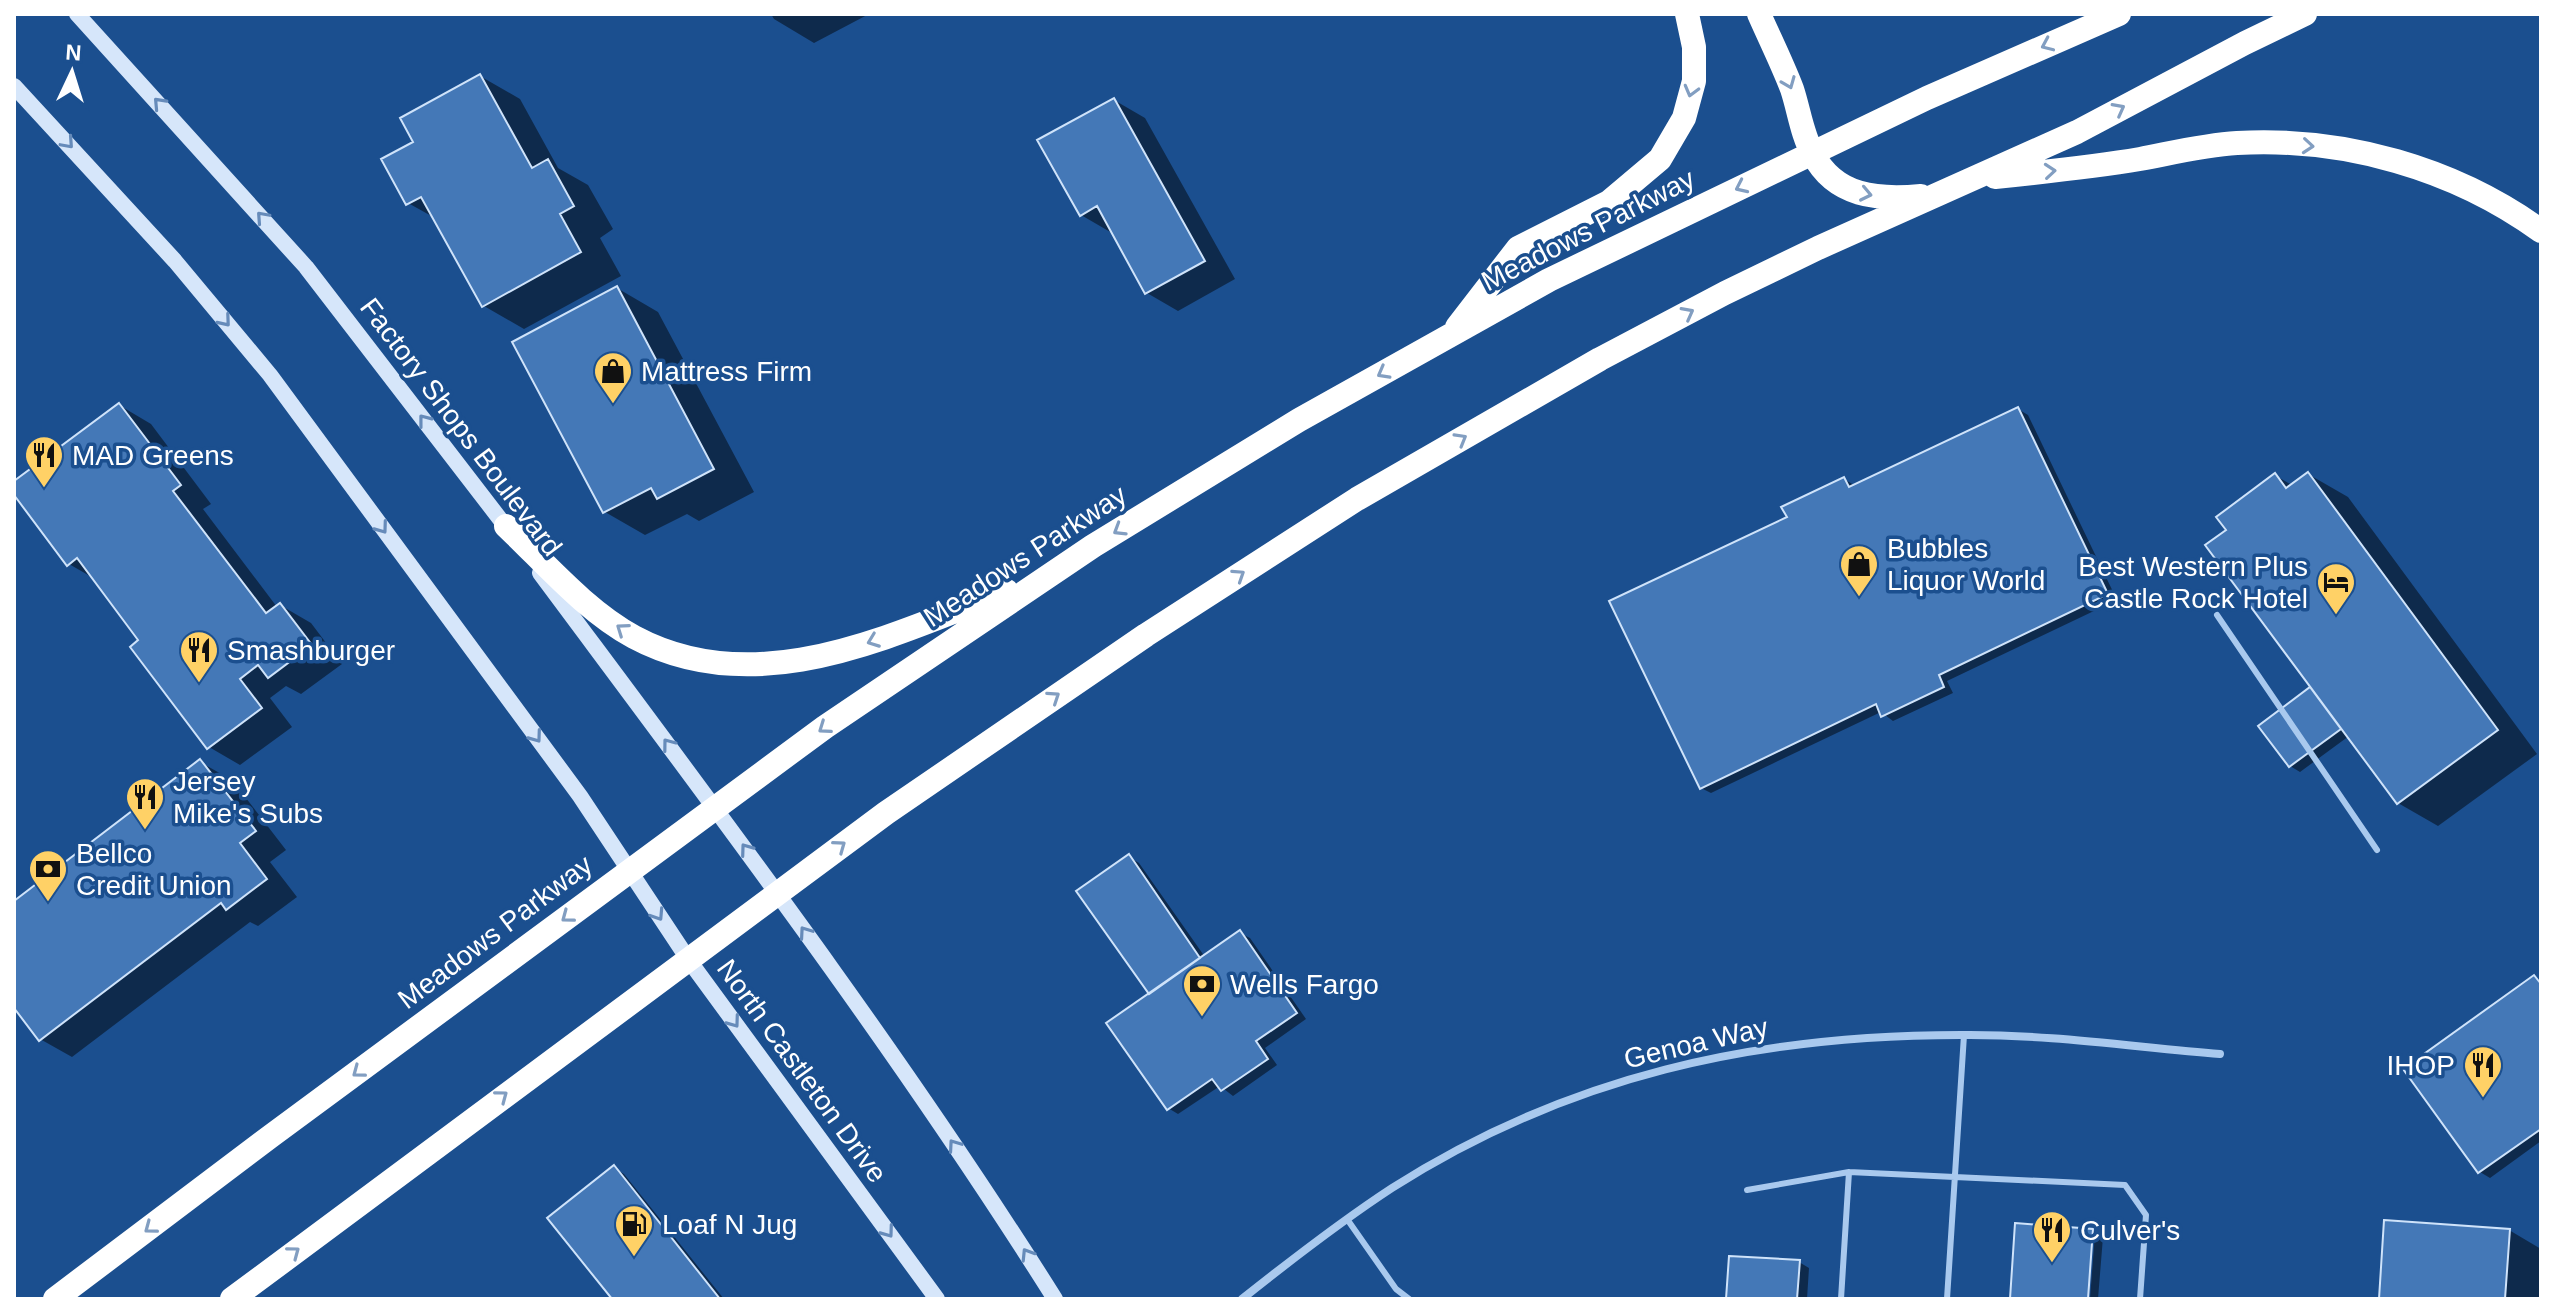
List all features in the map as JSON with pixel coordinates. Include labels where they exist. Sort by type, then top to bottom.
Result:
[{"type":"highway","points":[[1451,335],[1518,248],[1609,202],[1660,159],[1684,118],[1694,81],[1694,47],[1687,14]]},
{"type":"highway","points":[[1759,14],[1791,87],[1812,154],[1836,183],[1859,195],[1884,198],[1935,195]]},
{"type":"highway","name":"Meadows Parkway","points":[[55,1299],[715,807],[927,656],[1051,574],[1299,420],[1549,280],[1927,98],[2119,14]]},
{"type":"highway","points":[[232,1299],[777,892],[1155,629],[1357,499],[1600,359],[1725,293],[2077,132],[2305,14]]},
{"type":"highway","points":[[1973,179],[2064,170],[2236,143],[2314,146],[2392,159],[2436,174],[2479,194],[2541,231]]},
{"type":"highway","points":[[506,526],[596,610],[633,637],[688,657],[739,664],[770,665],[857,648],[1051,574]]},
{"type":"main road","name":"Factory Shops Boulevard","points":[[77,14],[306,267],[506,526],[777,892]]},
{"type":"main road","points":[[14,86],[175,261],[270,375],[580,796],[629,870]]},
{"type":"main road","name":"North Castleton Drive","points":[[629,870],[688,959],[937,1299]]},
{"type":"main road","points":[[777,892],[999,1209],[1055,1299]]},
{"type":"street","name":"Genoa Way","points":[[1242,1299],[1347,1219],[1445,1158],[1573,1098],[1678,1064],[1813,1041],[1964,1035],[2046,1038],[2220,1054]]},
{"type":"lane","points":[[2217,615],[2377,850]]},
{"type":"lane","points":[[1947,1299],[1964,1035]]},
{"type":"lane","points":[[1841,1299],[1849,1172]]},
{"type":"lane","points":[[1747,1190],[1849,1172],[2125,1185],[2146,1215],[2140,1299]]},
{"type":"lane","points":[[1347,1219],[1396,1289],[1409,1299]]},
{"type":"building","points":[[480,74],[532,168],[548,159],[574,206],[560,214],[581,252],[482,307],[421,197],[406,205],[381,159],[413,142],[400,118]]},
{"type":"building","points":[[1114,98],[1205,261],[1145,294],[1097,206],[1080,216],[1037,140]]},
{"type":"building","name":"Mattress Firm","points":[[617,286],[714,469],[657,499],[651,488],[603,513],[512,342]]},
{"type":"building","points":[[119,403],[181,485],[173,491],[266,613],[280,603],[312,645],[268,678],[258,665],[240,679],[262,708],[207,749],[130,647],[138,640],[77,558],[67,566],[14,495],[14,481]]},
{"type":"building","name":"Bubbles Liquor World","points":[[2018,407],[2108,594],[1939,675],[1944,687],[1881,717],[1876,704],[1700,789],[1609,601],[1787,517],[1781,507],[1844,477],[1849,487]]},
{"type":"building","name":"Best Western Plus Castle Rock Hotel","points":[[2308,472],[2498,730],[2397,804],[2205,545],[2226,530],[2216,517],[2275,473],[2286,488]]},
{"type":"building","points":[[2310,687],[2341,729],[2289,767],[2258,726]]},
{"type":"building","points":[[200,759],[256,831],[240,843],[267,879],[226,910],[221,903],[39,1041],[14,1008],[14,901]]},
{"type":"building","points":[[1129,854],[1200,958],[1149,994],[1076,891]]},
{"type":"building","name":"Wells Fargo","points":[[1240,930],[1297,1013],[1256,1041],[1268,1059],[1221,1091],[1212,1079],[1167,1110],[1106,1023]]},
{"type":"building","name":"IHOP","points":[[2534,975],[2541,984],[2541,1129],[2478,1173],[2403,1069]]},
{"type":"building","name":"Loaf N Jug","points":[[614,1165],[720,1299],[612,1299],[547,1218]]},
{"type":"building","points":[[2384,1220],[2510,1229],[2505,1299],[2379,1299]]},
{"type":"building","name":"Culver's","points":[[2015,1223],[2093,1229],[2088,1299],[2010,1299]]},
{"type":"building","points":[[1729,1256],[1800,1260],[1797,1299],[1726,1299]]},
{"type":"place","name":"Mattress Firm","points":[[613,405]]},
{"type":"place","name":"MAD Greens","points":[[44,489]]},
{"type":"place","name":"Bubbles Liquor World","points":[[1859,598]]},
{"type":"place","name":"Best Western Plus Castle Rock Hotel","points":[[2336,616]]},
{"type":"place","name":"Smashburger","points":[[199,684]]},
{"type":"place","name":"Jersey Mike's Subs","points":[[145,831]]},
{"type":"place","name":"Bellco Credit Union","points":[[48,903]]},
{"type":"place","name":"Wells Fargo","points":[[1202,1018]]},
{"type":"place","name":"IHOP","points":[[2483,1099]]},
{"type":"place","name":"Loaf N Jug","points":[[634,1258]]},
{"type":"place","name":"Culver's","points":[[2052,1264]]}]
